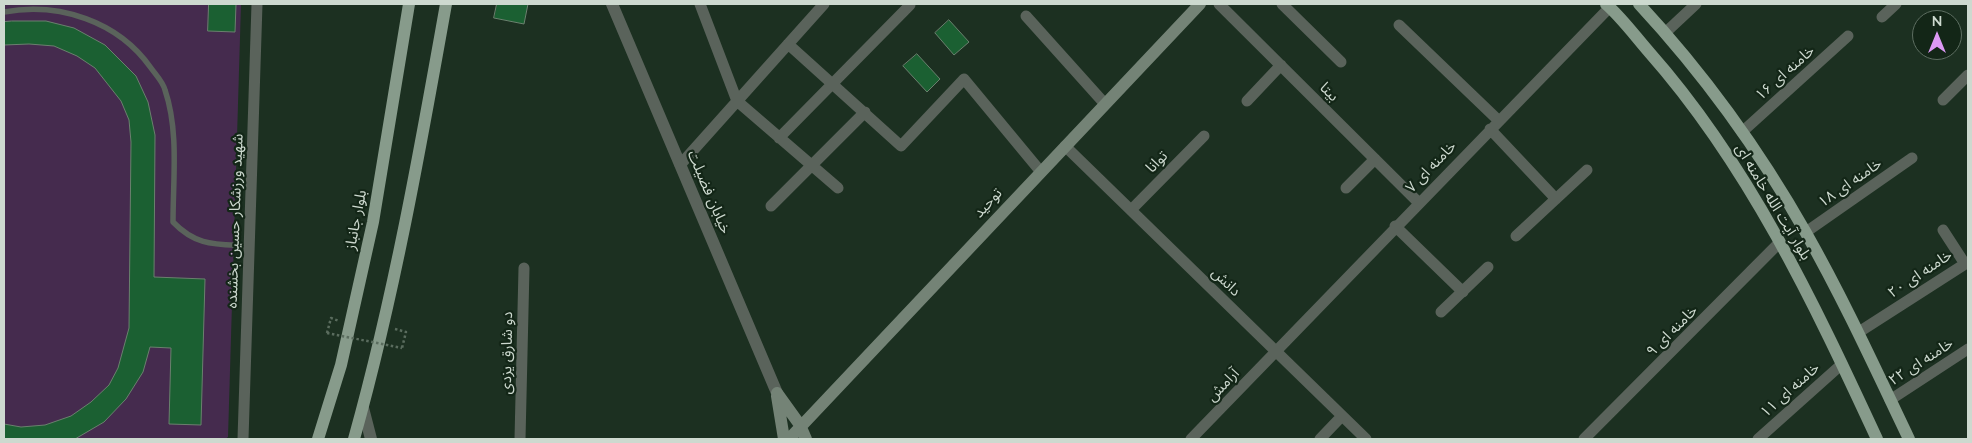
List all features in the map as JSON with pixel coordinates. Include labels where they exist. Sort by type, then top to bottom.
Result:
[{"type":"main road","name":"بلوار جانباز","points":[[318,439],[341,365],[373,222],[409,4]]},
{"type":"main road","points":[[354,439],[406,223],[446,4]]},
{"type":"main road","name":"توحید","points":[[789,439],[800,425],[1200,4]]},
{"type":"main road","name":"بلوار آیت الله خامنه ای","points":[[1639,4],[1721,101],[1806,232],[1859,332],[1909,439]]},
{"type":"main road","name":"بلوار آیت الله خامنه ای","points":[[1608,5],[1695,108],[1780,242],[1802,281],[1877,439]]},
{"type":"main road","name":"خیابان فضیلت","points":[[776,393],[800,425],[806,439]]},
{"type":"main road","name":"خیابان فضیلت","points":[[776,393],[784,439]]},
{"type":"street","name":"شهید ورزشکار حسین بخشنده","points":[[242,439],[257,4]]},
{"type":"street","name":"خیابان فضیلت","points":[[612,4],[776,393]]},
{"type":"street","points":[[700,4],[737,101],[838,188]]},
{"type":"street","points":[[680,164],[824,4]]},
{"type":"street","name":"بیتا","points":[[1219,4],[1418,202]]},
{"type":"street","points":[[1282,4],[1341,62]]},
{"type":"street","points":[[1665,33],[1696,4]]},
{"type":"street","points":[[1882,16],[1896,4]]},
{"type":"street","points":[[779,138],[831,82],[910,5]]},
{"type":"street","name":"خامنه ای ۷","points":[[1276,351],[1608,5]]},
{"type":"street","points":[[1026,16],[1105,104]]},
{"type":"street","points":[[1399,24],[1494,124],[1556,199]]},
{"type":"street","name":"خامنه ای ۱۶","points":[[1742,132],[1848,36]]},
{"type":"street","points":[[788,44],[902,146],[964,78],[1041,172]]},
{"type":"street","points":[[1247,101],[1281,65]]},
{"type":"street","points":[[1943,100],[1968,75]]},
{"type":"street","points":[[771,206],[865,112]]},
{"type":"street","name":"توانا","points":[[1131,210],[1204,136]]},
{"type":"street","name":"دانش","points":[[1065,146],[1366,439]]},
{"type":"street","name":"خامنه ای ۱۸","points":[[1806,232],[1912,158]]},
{"type":"street","points":[[1346,188],[1375,159]]},
{"type":"street","points":[[1516,236],[1587,170]]},
{"type":"street","points":[[1395,226],[1463,292]]},
{"type":"street","name":"خامنه ای ۲۰","points":[[1859,332],[1965,264],[1943,230]]},
{"type":"street","name":"خامنه ای ۹","points":[[1591,437],[1780,242]]},
{"type":"street","points":[[1441,312],[1488,267]]},
{"type":"street","name":"دو شارق یزدی","points":[[520,439],[524,268]]},
{"type":"street","name":"خامنه ای ۲۲","points":[[1890,400],[1968,349]]},
{"type":"street","name":"آرامش","points":[[1191,439],[1276,351]]},
{"type":"street","name":"خامنه ای ۱۱","points":[[1758,439],[1842,364]]},
{"type":"street","points":[[363,408],[371,439]]},
{"type":"street","points":[[1320,439],[1342,416]]},
{"type":"lane","points":[[4,12],[67,11],[111,29],[141,54],[165,88],[172,119],[173,222],[185,235],[204,243],[250,246]]},
{"type":"path","points":[[331,318],[327,333],[402,348],[406,332]]},
{"type":"shaded area","points":[[4,4],[241,4],[228,437],[225,439],[4,439]]},
{"type":"building","points":[[209,4],[236,4],[235,32],[208,31]]},
{"type":"building","points":[[497,4],[528,4],[524,24],[494,18]]},
{"type":"building","points":[[949,20],[969,42],[954,55],[935,33]]},
{"type":"building","points":[[46,21],[74,28],[105,45],[136,76],[148,102],[155,135],[154,277],[205,279],[201,425],[169,424],[171,348],[150,347],[143,372],[126,399],[104,422],[75,439],[4,439],[4,424],[21,427],[45,425],[71,416],[91,402],[109,385],[118,368],[129,328],[131,142],[129,120],[121,101],[95,68],[77,56],[54,46],[4,45],[4,22]]},
{"type":"building","points":[[917,54],[940,79],[927,92],[903,66]]}]
